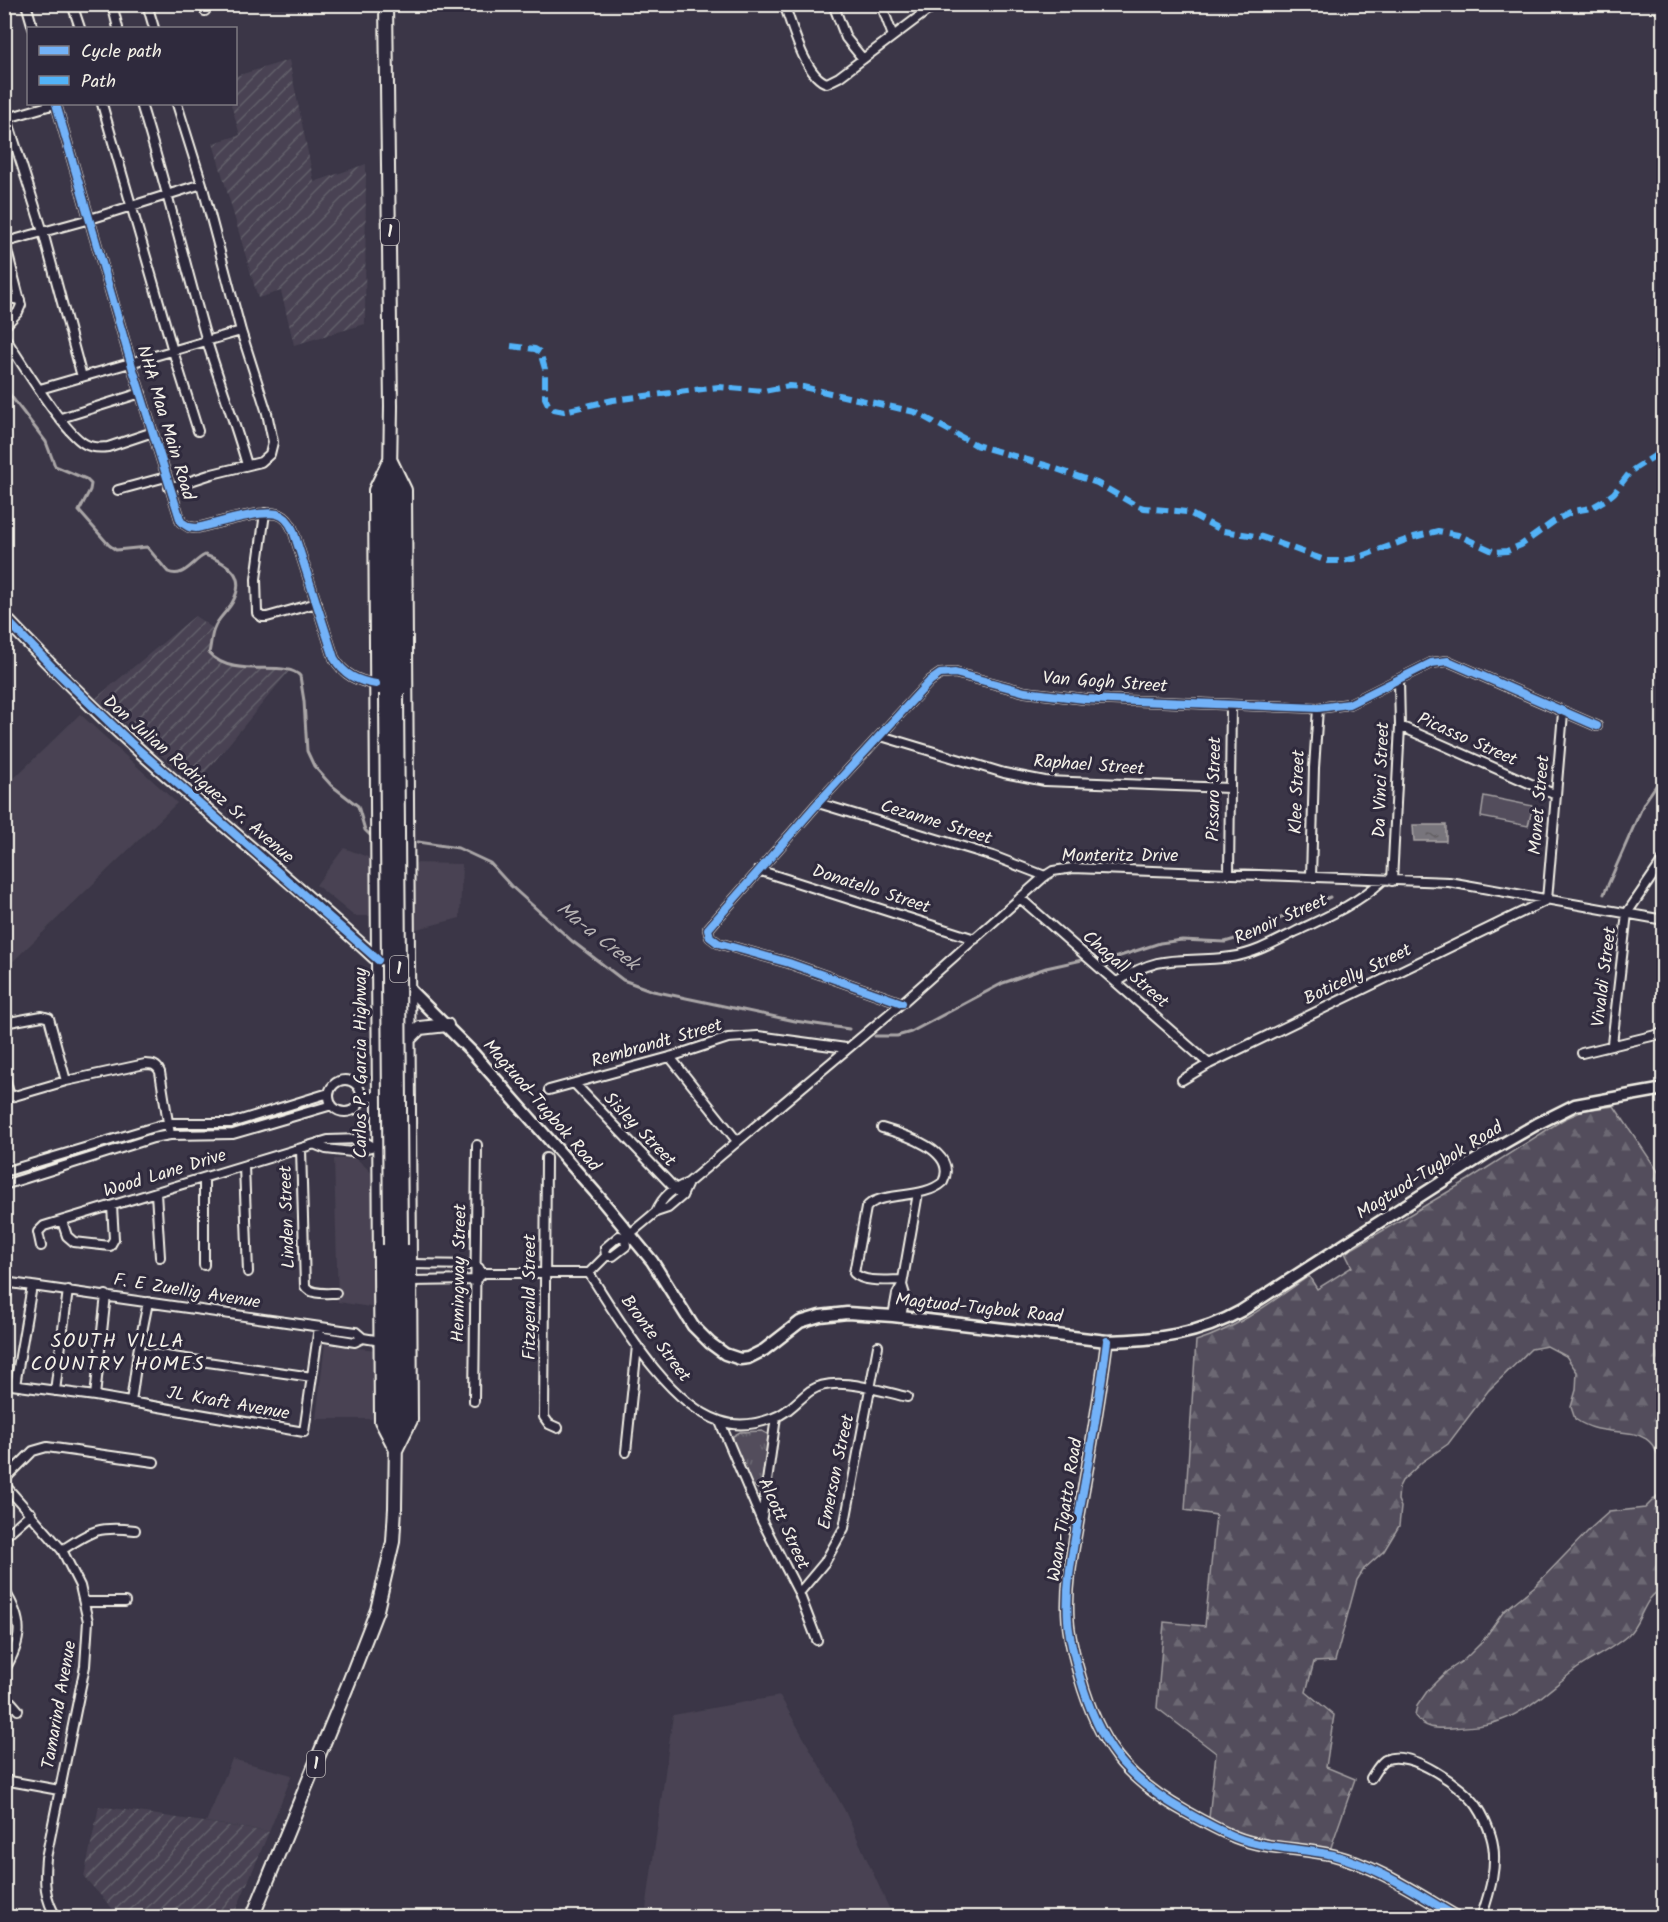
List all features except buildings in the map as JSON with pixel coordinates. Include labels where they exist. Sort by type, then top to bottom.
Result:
[{"type":"main road","name":"Carlos P. Garcia Highway","points":[[252,1917],[377,1610],[393,1542],[396,1436],[402,1420],[395,1245],[392,694],[396,490],[390,473],[386,4]]},
{"type":"main road","name":"Carlos P. Garcia Highway","points":[[390,459],[375,490],[379,1056],[376,1146],[380,1219],[381,1421],[396,1450]]},
{"type":"main road","name":"Carlos P. Garcia Highway","points":[[390,459],[405,490],[410,1145],[411,1420],[396,1450]]},
{"type":"main road","name":"Don Julian Rodriguez Sr. Avenue","points":[[4,617],[130,742],[408,988]]},
{"type":"main road","points":[[377,715],[407,715]]},
{"type":"main road","points":[[377,772],[407,771]]},
{"type":"main road","points":[[377,825],[407,825]]},
{"type":"main road","points":[[378,874],[408,873]]},
{"type":"main road","points":[[378,919],[408,919]]},
{"type":"main road","name":"Magtuod-Tugbok Road","points":[[408,988],[489,1070],[659,1272],[693,1326],[717,1349],[740,1359],[755,1355],[800,1322],[820,1316],[847,1313],[897,1316],[1107,1341],[1181,1335],[1220,1322],[1490,1151],[1537,1124],[1575,1105],[1664,1089]]},
{"type":"main road","points":[[378,1023],[409,1023]]},
{"type":"main road","points":[[409,1039],[420,1028],[447,1025]]},
{"type":"main road","points":[[379,1056],[409,1056]]},
{"type":"main road","points":[[379,1096],[409,1096]]},
{"type":"main road","points":[[376,1146],[410,1145]]},
{"type":"main road","points":[[380,1219],[410,1219]]},
{"type":"street","points":[[26,4],[33,27]]},
{"type":"street","points":[[72,4],[80,27]]},
{"type":"street","points":[[112,4],[118,27]]},
{"type":"street","points":[[147,4],[154,27]]},
{"type":"street","points":[[784,4],[810,69],[823,82],[831,82],[894,36],[927,7],[936,4]]},
{"type":"street","points":[[832,4],[846,38],[863,59]]},
{"type":"street","points":[[881,4],[894,36]]},
{"type":"street","points":[[6,118],[52,105]]},
{"type":"street","name":"NHA Maa Main Road","points":[[55,105],[131,363],[181,522],[196,528],[265,513]]},
{"type":"street","points":[[102,105],[198,431]]},
{"type":"street","points":[[141,105],[207,340],[248,465]]},
{"type":"street","points":[[169,488],[266,459],[273,442],[267,413],[241,331],[202,184],[177,105]]},
{"type":"street","points":[[4,109],[43,232],[82,377]]},
{"type":"street","points":[[4,327],[18,312],[20,300],[5,240],[90,219],[202,184]]},
{"type":"street","points":[[4,297],[20,300]]},
{"type":"street","points":[[40,389],[241,331]]},
{"type":"street","points":[[4,336],[61,418],[85,444],[100,448],[153,432]]},
{"type":"street","points":[[61,418],[141,393]]},
{"type":"street","points":[[118,490],[166,477]]},
{"type":"street","points":[[317,603],[267,617],[257,613],[256,579],[265,513],[277,514],[287,519],[290,524],[317,603],[334,658],[339,666],[357,680],[376,684]]},
{"type":"street","name":"Van Gogh Street","points":[[902,1002],[789,963],[718,943],[708,934],[710,924],[758,870],[930,681],[940,674],[947,672],[967,675],[1025,692],[1086,699],[1318,708],[1349,704],[1431,663],[1448,661],[1597,726]]},
{"type":"street","name":"Da Vinci Street","points":[[1392,881],[1400,726],[1399,680]]},
{"type":"street","name":"Pissaro Street","points":[[1229,873],[1231,706]]},
{"type":"street","name":"Klee Street","points":[[1311,877],[1318,708]]},
{"type":"street","name":"Monet Street","points":[[1547,900],[1563,713]]},
{"type":"street","name":"Picasso Street","points":[[1400,726],[1556,795]]},
{"type":"street","name":"Raphael Street","points":[[881,736],[1004,773],[1045,781],[1229,788]]},
{"type":"street","name":"Cezanne Street","points":[[818,803],[993,856],[1044,876]]},
{"type":"street","points":[[1627,913],[1664,859]]},
{"type":"street","name":"Monteritz Drive","points":[[674,1188],[688,1183],[902,1002],[1044,876],[1053,871],[1072,868],[1470,884],[1664,920]]},
{"type":"street","name":"Donatello Street","points":[[758,870],[975,939]]},
{"type":"street","name":"Renoir Street","points":[[1116,982],[1139,968],[1165,960],[1215,959],[1248,954],[1342,909],[1382,881]]},
{"type":"street","name":"Chagall Street","points":[[1020,898],[1209,1064]]},
{"type":"street","name":"Boticelly Street","points":[[1182,1080],[1209,1064],[1547,900]]},
{"type":"street","name":"Vivaldi Street","points":[[1612,1044],[1627,913]]},
{"type":"street","points":[[4,1023],[42,1016],[48,1018],[66,1081]]},
{"type":"street","points":[[1582,1053],[1664,1033]]},
{"type":"street","name":"Rembrandt Street","points":[[549,1090],[670,1057],[712,1042],[743,1036],[846,1048]]},
{"type":"street","points":[[670,1057],[737,1141]]},
{"type":"street","points":[[4,1074],[7,1098],[66,1081],[145,1064],[154,1065],[160,1072],[170,1136]]},
{"type":"street","points":[[4,1172],[168,1124],[231,1123],[329,1093],[334,1084],[344,1080],[349,1080],[358,1086],[361,1097],[356,1107],[341,1111],[332,1105],[329,1093]]},
{"type":"street","name":"Sisley Street","points":[[575,1084],[682,1196]]},
{"type":"street","points":[[361,1097],[379,1096]]},
{"type":"street","points":[[297,1104],[300,1114]]},
{"type":"street","points":[[4,1185],[153,1138],[234,1134],[332,1105]]},
{"type":"street","points":[[882,1128],[923,1143],[933,1150],[944,1163],[945,1178],[932,1190],[876,1200],[869,1204],[865,1212],[854,1273],[858,1277],[902,1283]]},
{"type":"street","name":"Wood Lane Drive","points":[[41,1246],[39,1229],[333,1139],[360,1139],[376,1146]]},
{"type":"street","name":"Wood Lane Drive","points":[[316,1145],[326,1149],[352,1152],[376,1146]]},
{"type":"street","name":"Hemingway Street","points":[[474,1401],[477,1145]]},
{"type":"street","name":"Linden Street","points":[[301,1149],[305,1286],[312,1292],[336,1293]]},
{"type":"street","name":"Fitzgerald Street","points":[[546,1158],[544,1417],[549,1424],[558,1428]]},
{"type":"street","points":[[244,1166],[248,1272]]},
{"type":"street","points":[[204,1178],[204,1265]]},
{"type":"street","name":"Monteritz Drive","points":[[682,1196],[688,1183]]},
{"type":"street","points":[[656,1212],[661,1200],[674,1188]]},
{"type":"street","points":[[156,1192],[160,1257]]},
{"type":"street","points":[[897,1316],[897,1294],[902,1283],[918,1193]]},
{"type":"street","points":[[410,1281],[475,1280],[484,1273],[589,1273],[606,1256],[605,1248],[619,1236],[628,1236],[656,1212],[668,1208],[682,1196]]},
{"type":"street","points":[[62,1221],[66,1236],[74,1242],[110,1246],[114,1239],[111,1206]]},
{"type":"street","points":[[410,1264],[475,1265],[484,1273]]},
{"type":"street","points":[[458,1281],[459,1265]]},
{"type":"street","name":"Bronte Street","points":[[589,1273],[637,1346],[678,1395],[697,1410],[720,1422],[750,1425],[776,1417],[811,1391],[822,1385],[837,1383],[908,1397]]},
{"type":"street","name":"F. E Zuellig Avenue","points":[[4,1282],[356,1332],[363,1338],[381,1341]]},
{"type":"street","points":[[15,1385],[32,1286]]},
{"type":"street","points":[[55,1391],[68,1290]]},
{"type":"street","points":[[95,1396],[106,1295]]},
{"type":"street","points":[[131,1402],[148,1302]]},
{"type":"street","points":[[138,1352],[312,1377],[319,1327]]},
{"type":"street","name":"F. E Zuellig Avenue","points":[[318,1336],[355,1342],[363,1338]]},
{"type":"street","name":"Waan-Tigatto Road","points":[[1107,1341],[1070,1566],[1068,1618],[1076,1664],[1089,1709],[1109,1747],[1146,1787],[1221,1831],[1247,1841],[1334,1856],[1353,1862],[1459,1917]]},
{"type":"street","points":[[626,1452],[637,1346]]},
{"type":"street","name":"Emerson Street","points":[[799,1593],[825,1562],[844,1528],[878,1347]]},
{"type":"street","name":"JL Kraft Avenue","points":[[4,1384],[95,1396],[304,1432],[312,1377]]},
{"type":"street","points":[[761,1519],[776,1417]]},
{"type":"street","name":"Alcott Street","points":[[720,1422],[761,1519],[799,1593],[817,1640]]},
{"type":"street","points":[[4,1482],[33,1451],[47,1447],[154,1462]]},
{"type":"street","name":"Tamarind Avenue","points":[[4,1482],[62,1550],[80,1586],[88,1621],[85,1666],[46,1858],[44,1878],[46,1895],[57,1917]]},
{"type":"street","points":[[4,1537],[31,1513]]},
{"type":"street","points":[[62,1550],[90,1532],[101,1528],[135,1530]]},
{"type":"street","points":[[4,1671],[16,1652],[20,1631],[17,1613],[6,1595]]},
{"type":"street","points":[[85,1602],[125,1602]]},
{"type":"street","points":[[4,1694],[18,1710]]},
{"type":"street","points":[[1371,1778],[1384,1761],[1392,1758],[1404,1759],[1432,1769],[1467,1794],[1476,1805],[1491,1837],[1494,1857],[1488,1896],[1481,1917]]},
{"type":"street","points":[[4,1780],[59,1791]]},
{"type":"shaded area","points":[[289,60],[314,182],[366,164],[365,324],[294,345],[281,291],[258,298],[213,143],[240,135],[231,105],[237,105],[237,76]]},
{"type":"shaded area","points":[[195,616],[214,629],[209,653],[216,661],[244,668],[290,670],[195,785],[96,698]]},
{"type":"shaded area","points":[[80,714],[177,803],[5,969],[5,787]]},
{"type":"shaded area","points":[[344,848],[373,859],[372,916],[354,916],[316,885]]},
{"type":"shaded area","points":[[412,863],[462,864],[460,918],[413,930]]},
{"type":"shaded area","points":[[356,1158],[376,1177],[376,1308],[338,1302],[334,1159]]},
{"type":"shaded area","points":[[325,1344],[376,1350],[376,1419],[316,1419]]},
{"type":"shaded area","points":[[780,1696],[844,1809],[893,1917],[645,1917],[673,1715]]},
{"type":"shaded area","points":[[232,1759],[292,1775],[269,1832],[206,1822]]},
{"type":"shaded area","points":[[99,1806],[269,1832],[233,1917],[120,1917],[84,1877]]},
{"type":"green space","points":[[1484,796],[1533,806],[1528,826],[1481,817]]},
{"type":"green space","points":[[1614,1106],[1659,1173],[1663,1172],[1663,1474],[1658,1455],[1650,1443],[1641,1436],[1589,1427],[1575,1419],[1571,1407],[1576,1390],[1577,1372],[1566,1356],[1547,1346],[1531,1349],[1488,1391],[1448,1444],[1422,1462],[1402,1481],[1398,1500],[1401,1507],[1399,1526],[1384,1551],[1364,1569],[1357,1580],[1335,1661],[1314,1662],[1306,1692],[1334,1715],[1326,1767],[1355,1779],[1330,1850],[1234,1832],[1209,1818],[1216,1753],[1157,1708],[1164,1622],[1205,1626],[1216,1515],[1185,1510],[1196,1341],[1241,1321],[1309,1276],[1317,1289],[1352,1267],[1345,1253],[1468,1180],[1564,1119],[1585,1110]]},
{"type":"green space","points":[[762,1431],[769,1435],[770,1442],[763,1484],[758,1489],[748,1479],[740,1465],[733,1436],[740,1432]]},
{"type":"green space","points":[[1663,1481],[1663,1589],[1651,1597],[1628,1635],[1578,1668],[1532,1704],[1502,1720],[1477,1726],[1441,1728],[1427,1726],[1415,1716],[1417,1706],[1428,1690],[1446,1672],[1464,1660],[1482,1642],[1504,1611],[1535,1586],[1592,1527],[1609,1512],[1645,1508],[1661,1492]]},
{"type":"green space","points":[[1606,1910],[1618,1911],[1633,1917],[1588,1917]]},
{"type":"water","points":[[1413,825],[1446,825],[1446,841],[1414,841]]},
{"type":"waterway","name":"Ma-a Creek","points":[[4,387],[46,442],[55,466],[86,479],[91,484],[79,511],[109,545],[116,550],[147,547],[168,572],[174,574],[183,571],[205,555],[228,566],[233,572],[237,578],[236,593],[230,606],[215,625],[209,653],[219,661],[231,666],[283,669],[293,671],[300,676],[307,751],[314,766],[331,785],[358,806],[365,830],[372,837]]},
{"type":"waterway","name":"Ma-a Creek","points":[[1604,894],[1644,803],[1664,774]]},
{"type":"waterway","name":"Ma-a Creek","points":[[418,842],[458,848],[490,863],[511,886],[572,941],[623,980],[653,991],[795,1021],[849,1029]]},
{"type":"waterway","name":"Ma-a Creek","points":[[1111,959],[1160,943],[1182,940],[1225,942],[1245,936],[1330,897]]},
{"type":"waterway","name":"Ma-a Creek","points":[[875,1036],[897,1036],[911,1032],[1003,983],[1046,968],[1082,960]]},
{"type":"marked path","points":[[511,346],[535,349],[540,352],[545,369],[545,398],[554,409],[564,411],[613,400],[719,387],[764,391],[789,386],[803,387],[915,412],[976,445],[1097,483],[1135,505],[1187,512],[1223,531],[1262,537],[1327,561],[1357,558],[1414,537],[1438,531],[1458,535],[1495,552],[1507,551],[1521,545],[1556,520],[1574,511],[1591,508],[1605,500],[1614,493],[1631,471],[1664,450]]},
{"type":"cycle path","points":[[56,105],[131,363],[181,522],[196,528],[259,514],[277,514],[285,518],[293,530],[334,658],[342,669],[352,676],[376,684]]},
{"type":"cycle path","points":[[4,617],[130,742],[378,960]]},
{"type":"cycle path","points":[[902,1003],[789,963],[718,943],[710,937],[708,929],[818,803],[930,681],[940,674],[955,673],[1025,692],[1085,699],[1318,708],[1349,704],[1431,663],[1448,661],[1597,726]]},
{"type":"cycle path","points":[[1107,1341],[1071,1561],[1067,1605],[1072,1649],[1080,1677],[1096,1722],[1106,1740],[1117,1757],[1146,1786],[1216,1828],[1258,1844],[1333,1855],[1366,1866],[1459,1918]]},
{"type":"district","name":"SOUTH VILLA COUNTRY HOMES","points":[[118,1354]]}]
